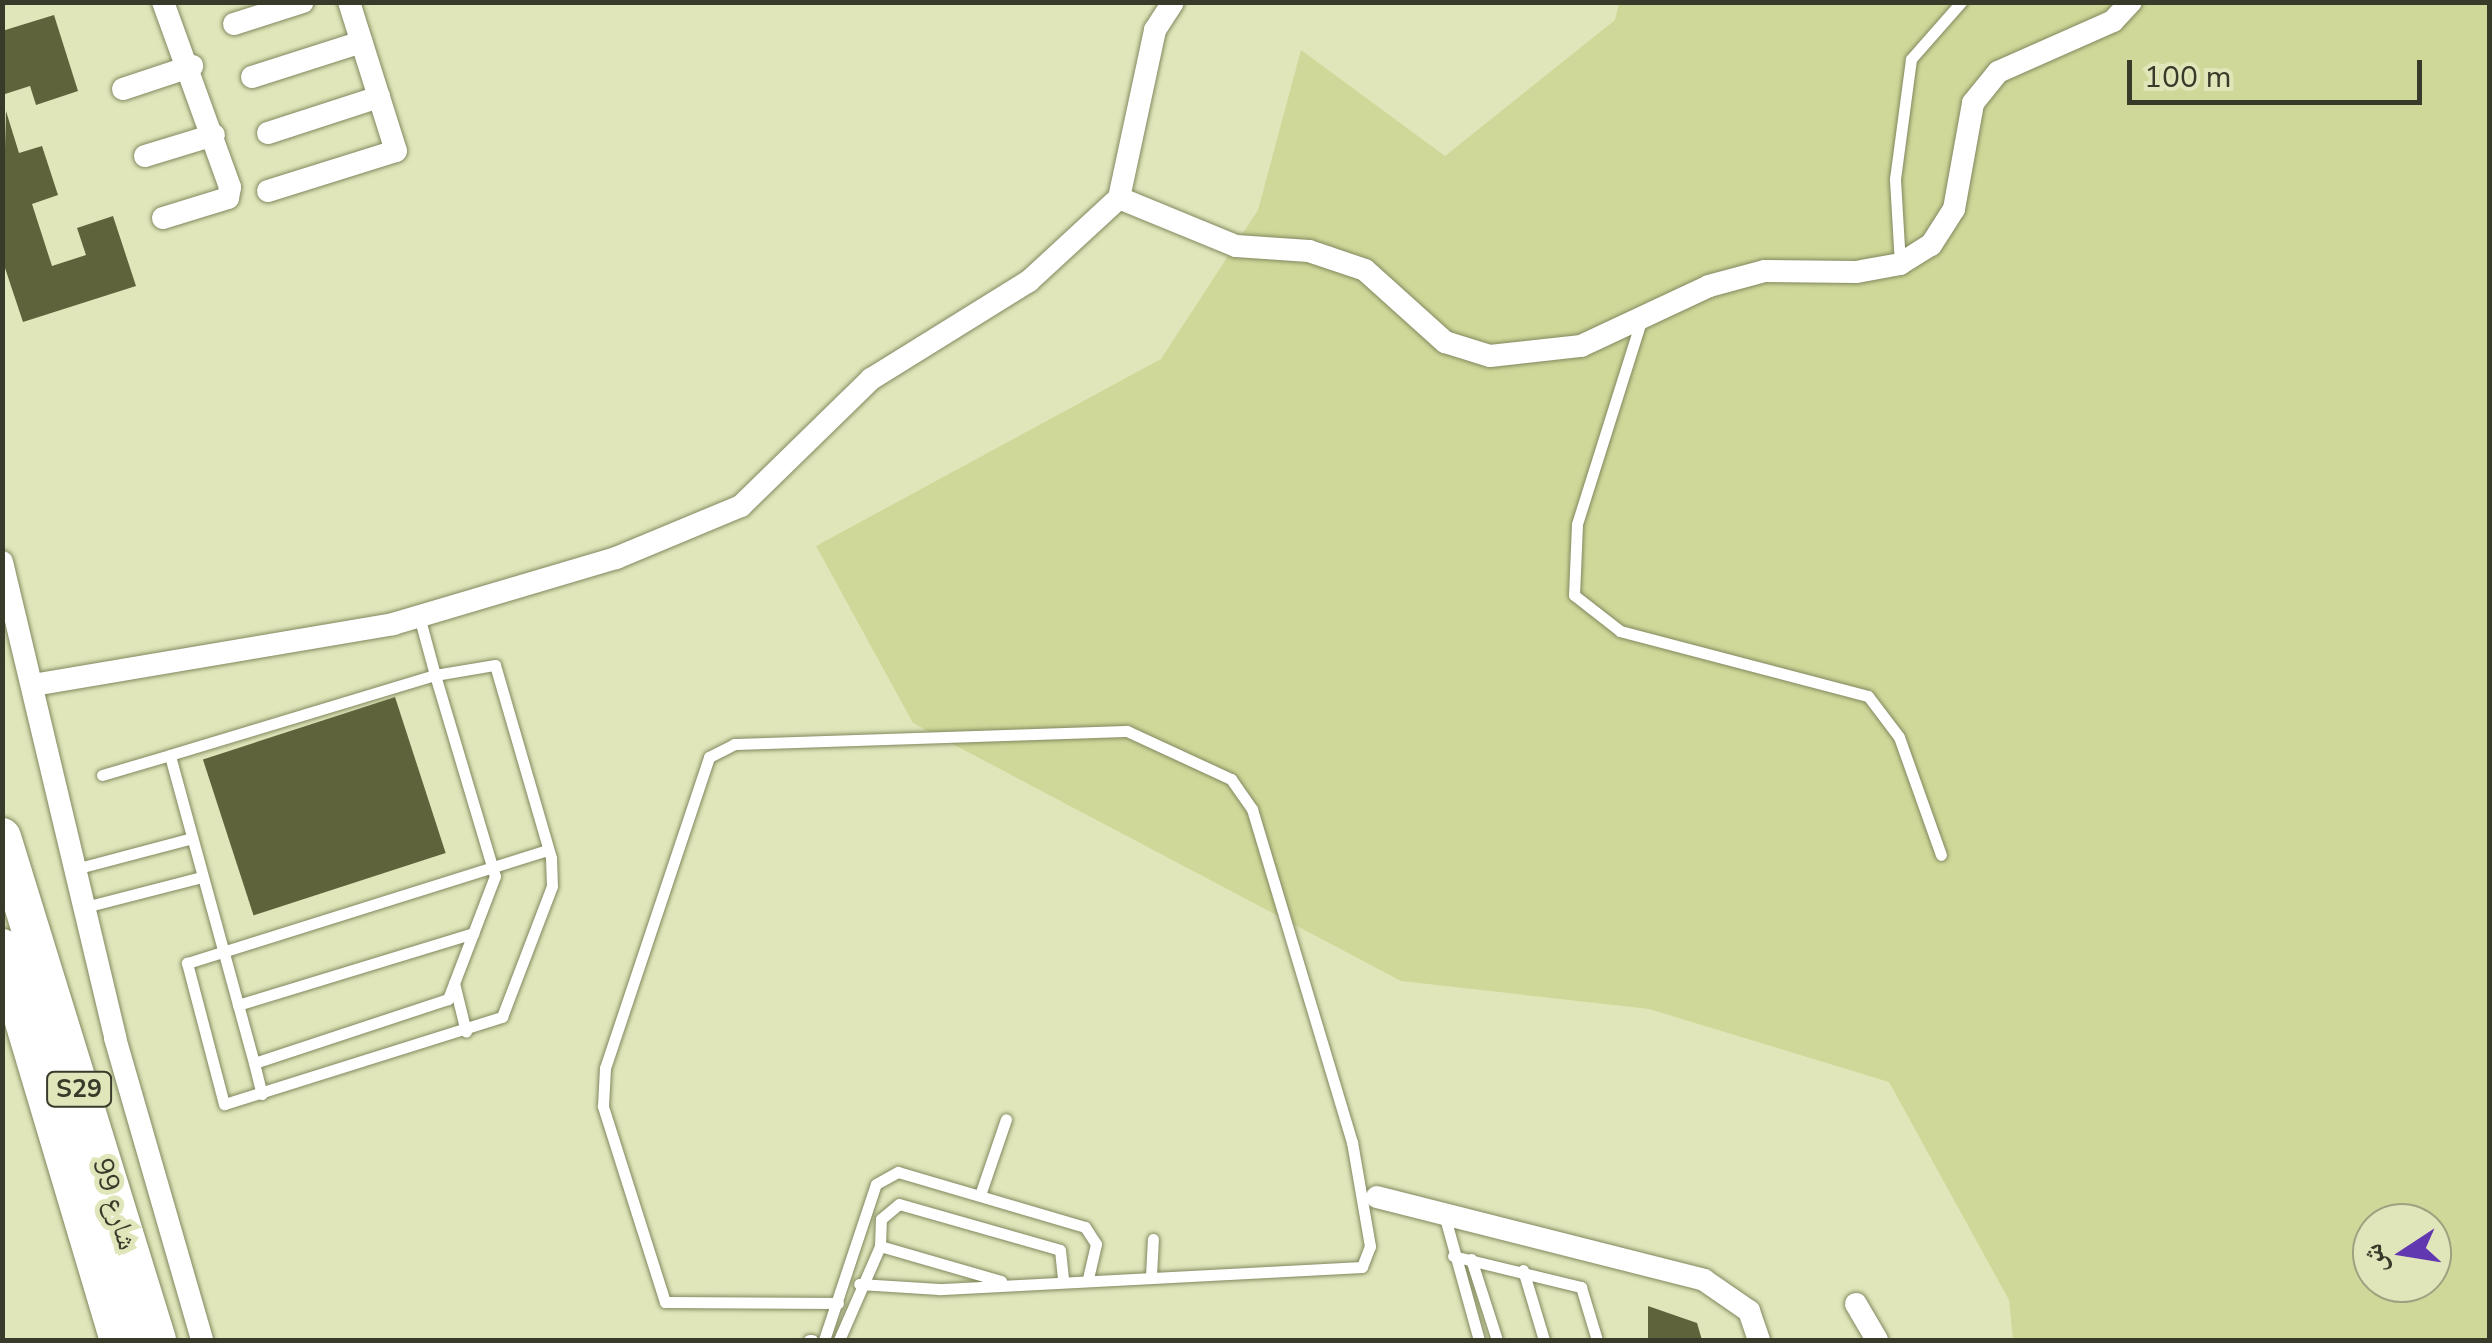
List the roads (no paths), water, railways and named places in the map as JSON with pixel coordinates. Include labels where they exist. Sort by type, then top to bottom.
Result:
[{"type":"main road","name":"99 شارع","points":[[2,837],[157,1340]]},
{"type":"main road","name":"99 شارع","points":[[2,948],[119,1340]]},
{"type":"street","points":[[163,2],[192,66],[214,135],[228,198],[164,218]]},
{"type":"street","points":[[234,24],[303,2]]},
{"type":"street","points":[[268,191],[396,151],[349,2]]},
{"type":"street","points":[[33,684],[420,616],[616,558],[741,506],[872,379],[1030,281],[1118,198],[1155,30],[1172,2]]},
{"type":"street","points":[[1118,198],[1236,246],[1309,251],[1364,270],[1446,342],[1490,356],[1581,346],[1642,317],[1765,270],[1900,264],[1931,245],[1954,209],[1973,103],[1998,72],[2113,20],[2131,2]]},
{"type":"street","points":[[252,77],[362,42]]},
{"type":"street","points":[[123,89],[192,66]]},
{"type":"street","points":[[268,132],[379,97]]},
{"type":"street","points":[[145,156],[214,135]]},
{"type":"street","points":[[2,562],[165,1221],[202,1340]]},
{"type":"street","points":[[1371,1196],[1704,1280],[1749,1311],[1759,1340]]},
{"type":"street","points":[[165,1221],[216,1340]]},
{"type":"street","points":[[1856,1304],[1877,1340]]},
{"type":"lane","points":[[1900,264],[1895,178],[1911,59],[1961,2]]},
{"type":"lane","points":[[1642,317],[1577,524],[1574,595],[1620,631],[1868,696],[1900,737],[1940,855]]},
{"type":"lane","points":[[254,1063],[440,1005],[454,982],[473,933],[492,862],[420,616]]},
{"type":"lane","points":[[102,775],[436,675],[495,665],[548,850],[552,886],[502,1017],[466,1032],[224,1104],[185,973],[191,960],[492,862],[548,850]]},
{"type":"lane","points":[[838,1303],[665,1302],[604,1106],[604,1068],[652,916],[709,757],[724,746],[1127,731],[1231,779],[1252,809],[1371,1196],[1369,1258],[1351,1272],[1151,1276],[1012,1284],[859,1284]]},
{"type":"lane","points":[[170,756],[262,1094]]},
{"type":"lane","points":[[76,869],[192,838]]},
{"type":"lane","points":[[85,907],[202,877]]},
{"type":"lane","points":[[238,1005],[473,933]]},
{"type":"lane","points":[[454,982],[466,1032]]},
{"type":"lane","points":[[980,1195],[1006,1120]]},
{"type":"lane","points":[[824,1340],[876,1184],[898,1172],[1085,1226],[1096,1244],[1088,1279]]},
{"type":"lane","points":[[866,1213],[882,1218],[907,1204],[1053,1247],[1065,1254],[1063,1280]]},
{"type":"lane","points":[[1444,1214],[1479,1340]]},
{"type":"lane","points":[[839,1340],[859,1284],[880,1246],[882,1218]]},
{"type":"lane","points":[[1151,1276],[1153,1240]]},
{"type":"lane","points":[[880,1246],[1012,1284]]},
{"type":"lane","points":[[1453,1256],[1582,1287],[1596,1340]]},
{"type":"lane","points":[[1471,1259],[1497,1340]]},
{"type":"lane","points":[[1523,1270],[1544,1340]]}]
